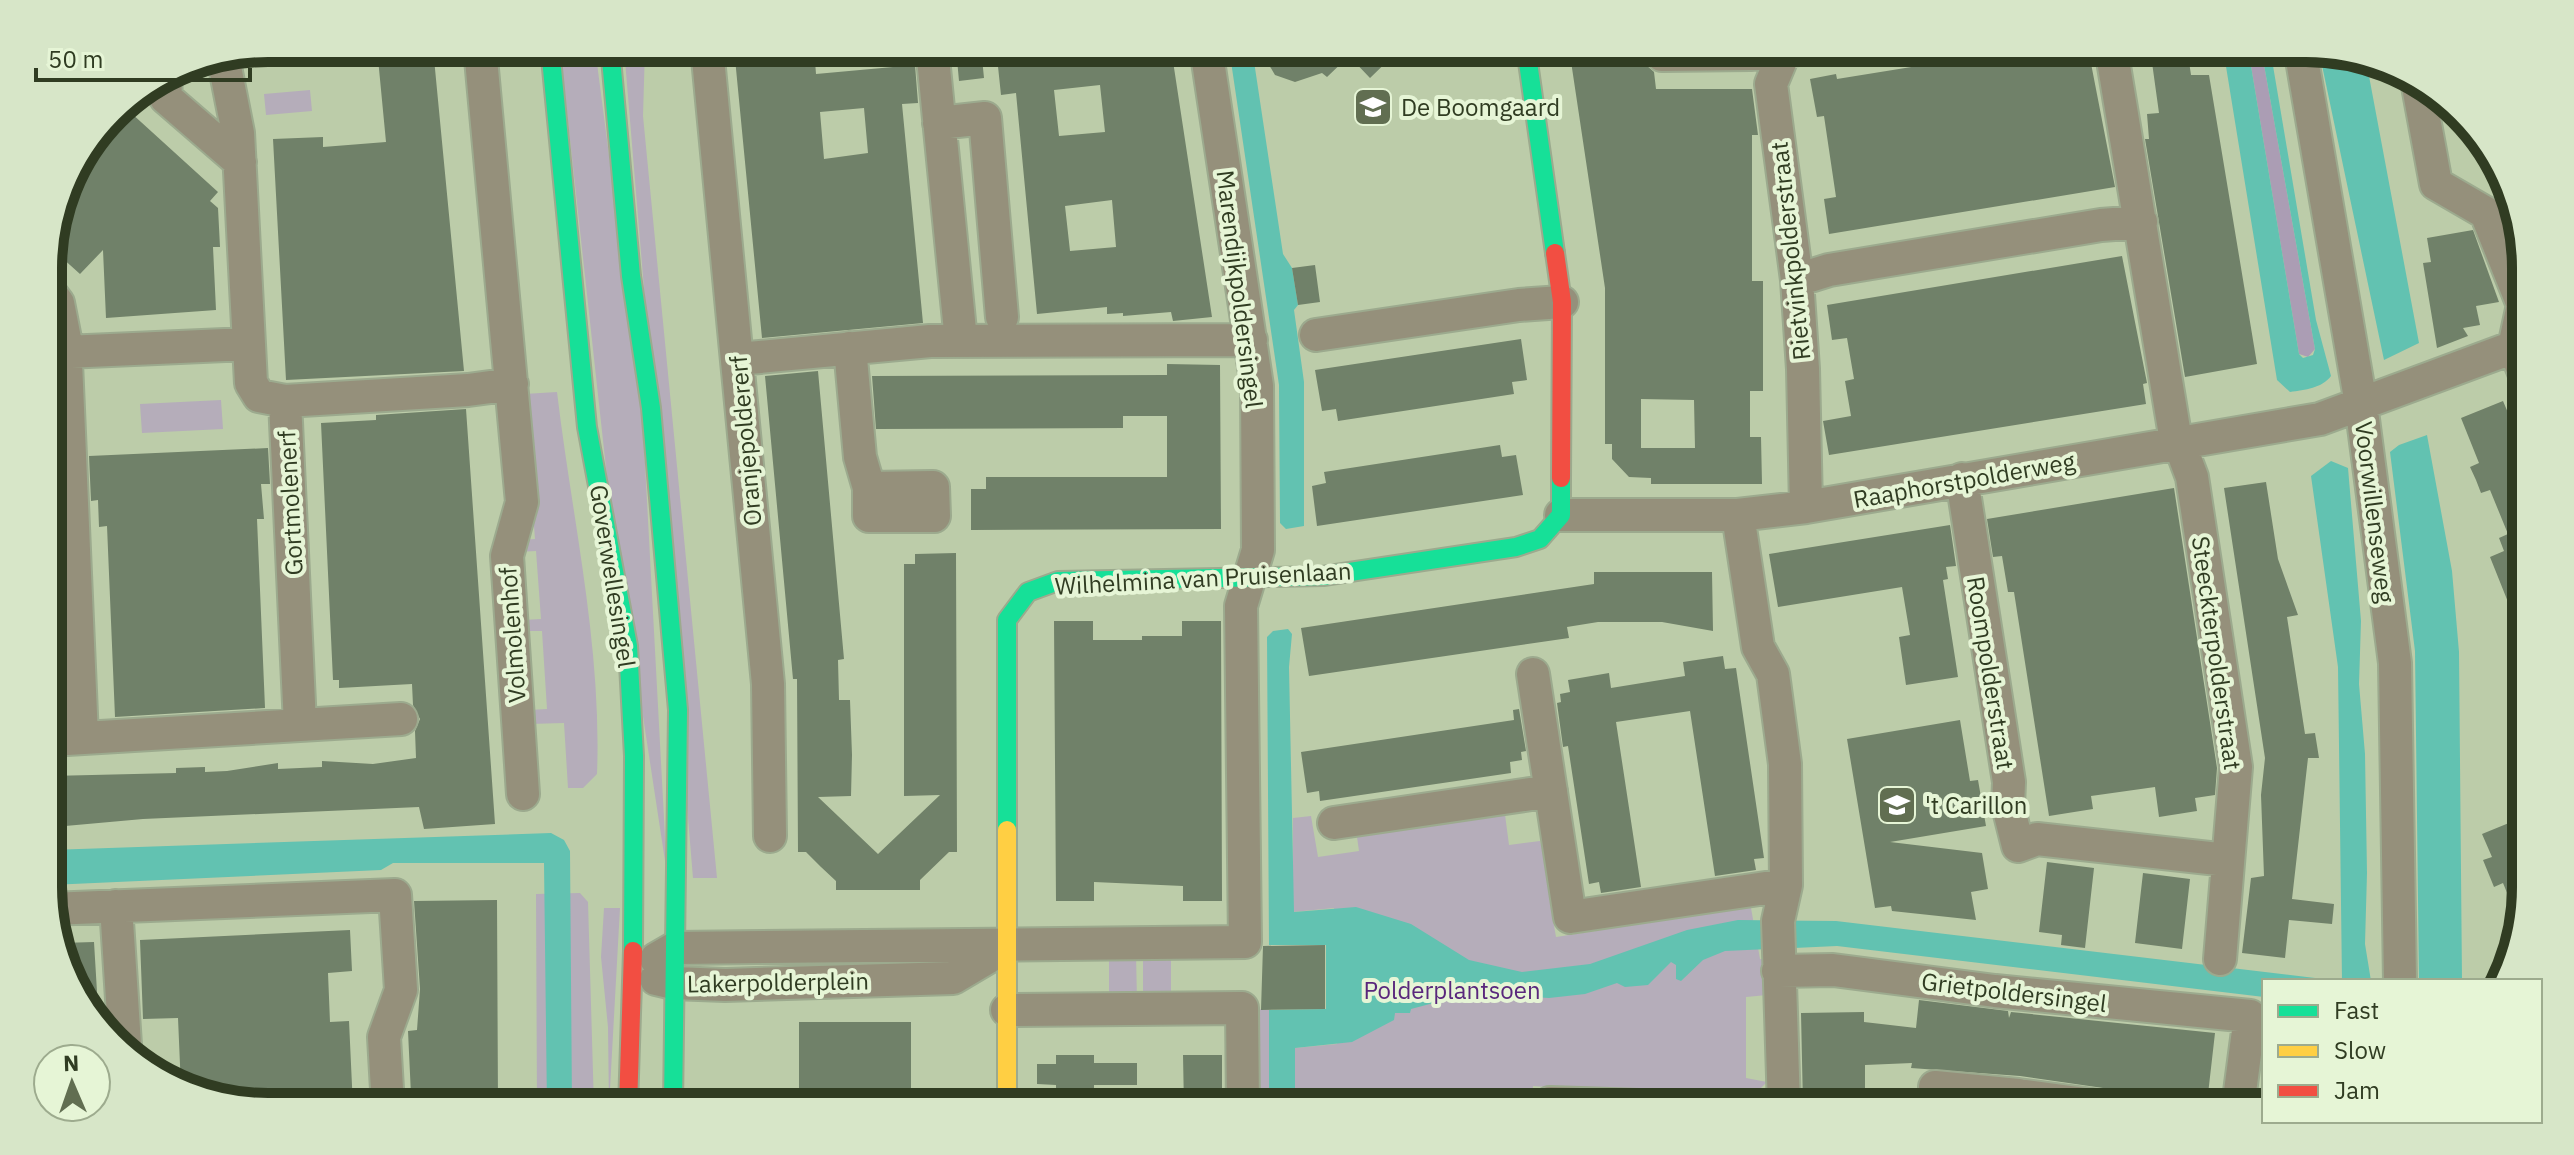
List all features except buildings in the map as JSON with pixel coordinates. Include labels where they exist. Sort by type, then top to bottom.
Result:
[{"type":"main road","name":"Goverwellesingel","points":[[551,62],[587,427],[628,646],[634,756],[634,972],[628,1018],[628,1093]]},
{"type":"main road","name":"Goverwellesingel","points":[[611,62],[631,276],[651,408],[678,710],[673,1093]]},
{"type":"main road","points":[[1528,62],[1562,302],[1561,515]]},
{"type":"main road","name":"Wilhelmina van Pruisenlaan","points":[[1007,1093],[1007,620],[1028,592],[1058,581],[1323,576],[1516,547],[1540,539],[1561,515]]},
{"type":"street","name":"Volmolenhof","points":[[481,62],[522,502],[507,556],[523,794]]},
{"type":"street","name":"Oranjepoldererf","points":[[708,62],[768,684],[770,836]]},
{"type":"street","points":[[933,62],[961,341]]},
{"type":"street","name":"Marendijkpoldersingel","points":[[1208,62],[1257,386],[1258,550],[1241,621],[1245,942]]},
{"type":"street","name":"Rietvinkpolderstraat","points":[[1785,62],[1771,84],[1797,280],[1803,369],[1806,507]]},
{"type":"street","name":"Steeckterpolderstraat","points":[[2113,62],[2172,418],[2192,477],[2236,767],[2220,959]]},
{"type":"street","name":"Voorwillenseweg","points":[[2302,62],[2361,404],[2395,663],[2400,979]]},
{"type":"street","name":"Gortmolenerf","points":[[225,67],[240,162],[251,383],[259,396],[285,401],[300,725]]},
{"type":"street","points":[[166,90],[166,98],[240,162]]},
{"type":"street","points":[[2420,98],[2436,184],[2486,213],[2512,278]]},
{"type":"street","points":[[939,123],[985,118],[1002,317]]},
{"type":"street","points":[[1797,280],[1829,270],[2101,225],[2141,222]]},
{"type":"street","points":[[1316,335],[1562,302]]},
{"type":"street","points":[[62,328],[65,352],[62,382]]},
{"type":"street","points":[[738,359],[961,341],[1251,340]]},
{"type":"street","points":[[65,352],[248,344]]},
{"type":"street","points":[[850,348],[860,457],[869,488]]},
{"type":"street","name":"Raaphorstpolderweg","points":[[1561,515],[1738,515],[1806,507],[2320,419],[2361,404],[2512,361]]},
{"type":"street","points":[[285,401],[512,384]]},
{"type":"street","points":[[62,475],[82,738]]},
{"type":"street","name":"Roompolderstraat","points":[[1962,479],[2009,782],[2008,806],[2018,846],[2037,839],[2227,860]]},
{"type":"street","points":[[1738,515],[1758,647],[1773,674],[1785,764],[1786,885],[1778,946],[1783,1093]]},
{"type":"street","points":[[1533,674],[1570,917],[1786,885]]},
{"type":"street","points":[[62,739],[401,719]]},
{"type":"street","points":[[1334,823],[1551,791]]},
{"type":"street","points":[[64,908],[395,895],[401,990],[384,1037],[387,1093]]},
{"type":"street","points":[[116,906],[124,1035]]},
{"type":"street","name":"Lakerpolderplein","points":[[634,972],[675,948],[1245,942]]},
{"type":"street","name":"Lakerpolderplein","points":[[634,972],[673,983],[725,985],[953,978],[1007,946]]},
{"type":"street","name":"Grietpoldersingel","points":[[1778,946],[1833,970],[1995,991],[2250,1016],[2240,1093]]},
{"type":"street","points":[[1007,1010],[1242,1008],[1243,1093]]},
{"type":"street","points":[[1935,1087],[1970,1093]]},
{"type":"green space","points":[[562,62],[597,62],[642,408],[667,874],[608,486]]},
{"type":"green space","points":[[625,62],[645,62],[643,116],[717,878],[693,878]]},
{"type":"green space","points":[[310,90],[312,111],[266,115],[264,94]]},
{"type":"green space","points":[[557,392],[595,678],[597,774],[583,788],[568,788],[564,723],[529,724],[529,710],[547,709],[542,631],[523,631],[523,620],[541,619],[536,551],[517,552],[520,540],[535,539],[524,394]]},
{"type":"green space","points":[[221,400],[223,429],[142,433],[140,404]]},
{"type":"green space","name":"Polderplantsoen","points":[[1504,807],[1509,845],[1540,841],[1541,845],[1549,844],[1556,895],[1549,897],[1556,937],[1596,931],[1595,924],[1743,901],[1751,908],[1760,959],[1767,960],[1767,995],[1746,997],[1746,1078],[1767,1082],[1756,1093],[1692,1093],[1692,1089],[1668,1088],[1667,1093],[1627,1093],[1533,1086],[1533,1093],[1295,1093],[1295,1048],[1337,1044],[1334,908],[1293,912],[1293,818],[1311,816],[1318,857],[1359,851],[1356,830]]},
{"type":"green space","points":[[580,893],[588,902],[594,1093],[537,1093],[536,894]]},
{"type":"green space","points":[[604,908],[620,908],[610,1093],[608,1027],[601,957]]},
{"type":"green space","points":[[1109,954],[1136,954],[1137,1001],[1109,1001]]},
{"type":"green space","points":[[1143,954],[1171,954],[1171,1000],[1143,1001]]},
{"type":"green space","points":[[1259,1009],[1269,1010],[1269,1093],[1259,1093]]},
{"type":"shaded area","points":[[2250,62],[2264,62],[2315,349],[2308,357],[2299,354]]},
{"type":"water","points":[[1231,62],[1254,62],[1283,254],[1292,268],[1298,305],[1294,310],[1304,382],[1304,526],[1286,529],[1280,523],[1279,385]]},
{"type":"water","points":[[2225,62],[2250,62],[2299,354],[2303,358],[2313,355],[2315,349],[2264,62],[2272,62],[2316,320],[2331,376],[2318,386],[2290,392],[2277,380]]},
{"type":"water","points":[[2321,62],[2368,72],[2419,343],[2384,360]]},
{"type":"water","points":[[2427,435],[2452,571],[2459,652],[2462,979],[2419,979],[2415,651],[2390,452],[2399,445]]},
{"type":"water","points":[[2331,461],[2348,468],[2361,621],[2359,684],[2365,754],[2367,873],[2365,944],[2371,979],[2342,979],[2338,667],[2311,476]]},
{"type":"water","points":[[1288,629],[1292,634],[1289,667],[1294,912],[1356,907],[1411,924],[1469,960],[1522,972],[1590,964],[1687,930],[1738,920],[1836,921],[2323,979],[2262,979],[2262,997],[1837,946],[1725,951],[1703,960],[1681,981],[1676,979],[1676,965],[1671,962],[1648,985],[1625,987],[1617,983],[1585,994],[1549,998],[1471,993],[1411,1009],[1410,1013],[1395,1013],[1394,1020],[1352,1042],[1295,1048],[1295,1093],[1269,1093],[1269,1010],[1326,1009],[1326,945],[1269,945],[1267,637],[1273,631]]},
{"type":"water","points":[[551,833],[564,840],[570,851],[572,1093],[547,1093],[544,863],[393,863],[381,870],[62,884],[62,850]]},
{"type":"traffic: fast","points":[[551,62],[587,427],[628,646],[634,756],[633,951]]},
{"type":"traffic: fast","points":[[611,62],[631,276],[651,408],[678,710],[673,1093]]},
{"type":"traffic: fast","points":[[1528,62],[1555,253]]},
{"type":"traffic: fast","points":[[1007,830],[1007,620],[1028,592],[1058,581],[1323,576],[1516,547],[1540,539],[1561,515],[1561,478]]},
{"type":"traffic: slow","points":[[1007,830],[1007,1093]]},
{"type":"traffic: jam","points":[[1555,253],[1562,302],[1561,478]]},
{"type":"traffic: jam","points":[[628,1093],[633,951]]},
{"type":"place","name":"De Boomgaard","points":[[1373,107]]},
{"type":"place","name":"'t Carillon","points":[[1897,805]]}]
